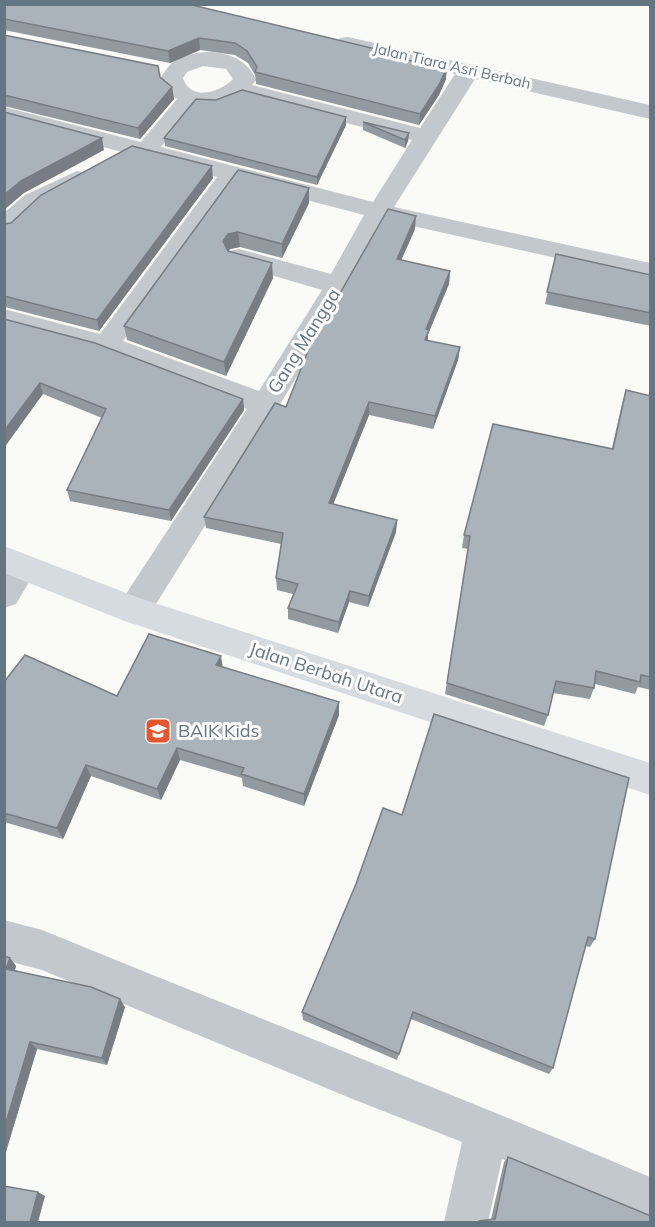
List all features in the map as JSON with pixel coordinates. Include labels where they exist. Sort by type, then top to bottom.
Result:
[{"type":"main road","name":"Jalan Berbah Utara","points":[[13,563],[134,610],[651,779]]},
{"type":"street","name":"Jalan Tiara Asri Berbah","points":[[333,40],[651,112]]},
{"type":"street","points":[[228,54],[243,72],[245,80],[240,89],[231,95],[218,99],[190,98],[173,87],[171,80],[174,72],[189,62],[228,54]]},
{"type":"street","points":[[152,68],[174,72]]},
{"type":"street","name":"Gang Mangga","points":[[134,610],[265,405],[338,286],[379,211],[470,70]]},
{"type":"street","points":[[240,89],[428,137]]},
{"type":"street","points":[[4,227],[34,200],[138,149],[190,98]]},
{"type":"street","points":[[4,114],[379,211],[651,271]]},
{"type":"street","points":[[106,345],[233,172]]},
{"type":"street","points":[[238,257],[290,270],[338,286]]},
{"type":"street","points":[[4,318],[106,345],[265,405]]},
{"type":"street","points":[[4,595],[13,563]]},
{"type":"street","points":[[4,940],[42,950],[350,1077],[488,1130],[651,1199]]},
{"type":"street","points":[[466,1222],[488,1130]]},
{"type":"building","points":[[4,4],[188,4],[392,53],[389,57],[447,67],[440,83],[420,114],[255,72],[257,67],[247,51],[235,43],[199,38],[168,51],[4,19]]},
{"type":"building","points":[[4,35],[158,66],[160,77],[172,87],[138,128],[4,95]]},
{"type":"building","points":[[242,90],[346,117],[317,177],[164,138],[196,99],[216,100]]},
{"type":"building","points":[[4,112],[102,138],[21,181],[4,195]]},
{"type":"building","points":[[363,122],[409,133],[405,140]]},
{"type":"building","points":[[132,146],[212,166],[97,320],[4,296],[4,224],[11,223],[41,195]]},
{"type":"building","points":[[238,170],[309,188],[282,244],[238,232],[228,234],[223,241],[228,251],[272,263],[224,362],[124,326]]},
{"type":"building","points":[[388,209],[416,216],[397,259],[450,271],[426,329],[429,330],[425,340],[460,347],[435,416],[369,402],[329,503],[397,520],[369,596],[350,591],[339,622],[288,608],[298,584],[276,578],[283,533],[204,517],[275,403],[286,407],[310,346]]},
{"type":"building","points":[[556,254],[651,275],[651,313],[547,292]]},
{"type":"building","points":[[4,319],[95,343],[243,399],[169,510],[67,490],[106,409],[40,383],[4,431]]},
{"type":"building","points":[[626,390],[651,396],[651,677],[641,675],[640,682],[596,671],[594,688],[556,681],[548,715],[447,683],[470,536],[464,535],[493,424],[613,449]]},
{"type":"building","points":[[149,634],[221,656],[216,665],[339,702],[304,794],[241,774],[244,768],[177,748],[157,789],[86,765],[57,828],[4,813],[4,682],[25,655],[117,696]]},
{"type":"building","points":[[434,714],[629,778],[595,939],[588,937],[553,1068],[413,1012],[399,1054],[302,1012],[356,884],[383,808],[402,815]]},
{"type":"building","points":[[4,956],[10,958],[6,969],[91,987],[120,999],[102,1058],[30,1042],[4,1129]]},
{"type":"building","points":[[508,1157],[651,1216],[651,1222],[478,1222],[495,1219]]},
{"type":"building","points":[[4,1186],[38,1192],[30,1222],[4,1222]]},
{"type":"place","name":"BAIK Kids","points":[[158,731]]}]
